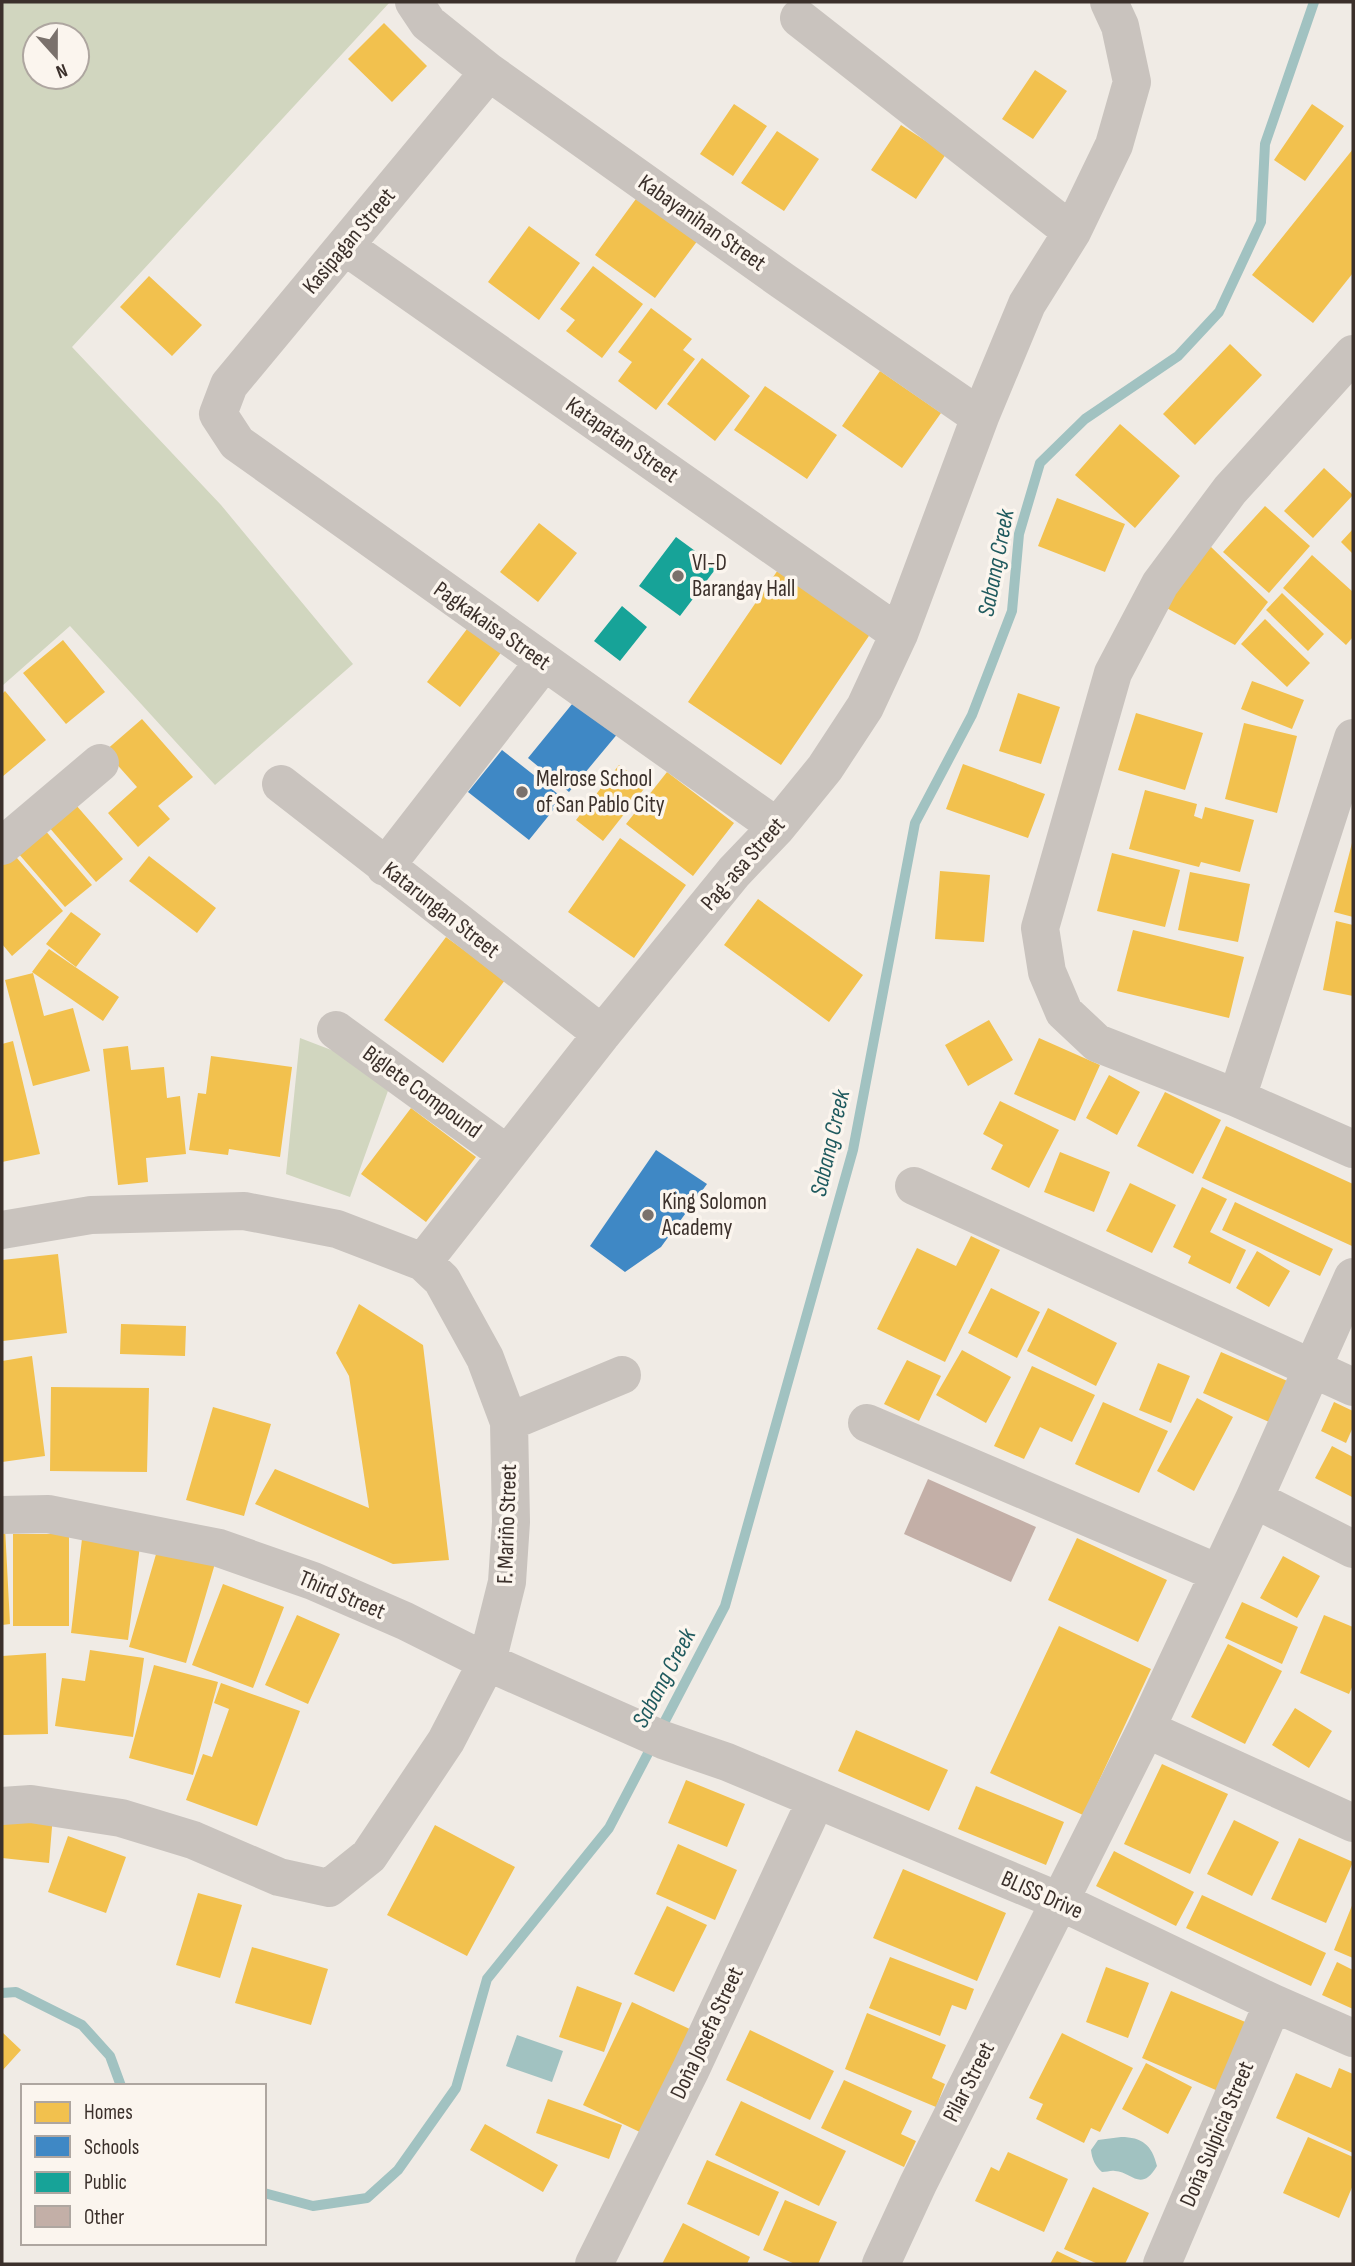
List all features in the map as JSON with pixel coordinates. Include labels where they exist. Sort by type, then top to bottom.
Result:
[{"type":"street","name":"Pag-asa Street","points":[[423,1262],[602,1034],[734,872],[777,827],[825,768],[865,707],[899,634],[980,417],[1027,304],[1072,232],[1114,145],[1132,82],[1120,26],[1108,2]]},
{"type":"street","name":"Kabayanihan Street","points":[[421,12],[489,72],[980,417]]},
{"type":"street","points":[[799,18],[1072,232]]},
{"type":"street","name":"Kasipagan Street","points":[[218,414],[229,385],[489,72]]},
{"type":"street","name":"Katapatan Street","points":[[346,247],[899,634]]},
{"type":"street","points":[[1353,354],[1230,490],[1160,584],[1113,673],[1040,928],[1047,972],[1063,1012],[1097,1043],[1237,1097],[1353,1149]]},
{"type":"street","name":"Pagkakaisa Street","points":[[218,414],[237,443],[777,827]]},
{"type":"street","points":[[385,867],[543,663]]},
{"type":"street","points":[[1237,1097],[1353,738]]},
{"type":"street","points":[[2,846],[100,763]]},
{"type":"street","name":"Katarungan Street","points":[[281,784],[602,1034]]},
{"type":"street","name":"Biglete Compound","points":[[336,1030],[508,1154]]},
{"type":"street","points":[[914,1186],[1353,1387]]},
{"type":"street","name":"F. Mariño Street","points":[[2,1230],[92,1216],[244,1211],[337,1229],[423,1262],[442,1280],[485,1358],[509,1422],[511,1522],[507,1582],[487,1662],[446,1741],[369,1856],[329,1888],[279,1877],[193,1840],[121,1818],[31,1804],[2,1806]]},
{"type":"street","name":"Pilar Street","points":[[880,2264],[1146,1728],[1254,1499],[1353,1277]]},
{"type":"street","points":[[509,1422],[622,1375]]},
{"type":"street","points":[[867,1423],[1218,1573]]},
{"type":"street","points":[[1254,1499],[1353,1549]]},
{"type":"street","name":"Third Street","points":[[2,1515],[48,1514],[219,1549],[313,1581],[663,1740],[727,1762]]},
{"type":"street","points":[[1146,1728],[1353,1823]]},
{"type":"street","name":"BLISS Drive","points":[[727,1762],[1059,1901],[1353,2038]]},
{"type":"street","name":"Doña Josefa Street","points":[[594,2264],[691,2068],[816,1800]]},
{"type":"street","name":"Doña Sulpicia Street","points":[[1162,2264],[1273,2003]]},
{"type":"green space","points":[[2,2],[390,2],[72,347],[221,505],[353,664],[215,785],[70,626],[2,686]]},
{"type":"green space","points":[[300,1038],[394,1074],[350,1197],[286,1174]]},
{"type":"water","points":[[517,2035],[563,2051],[552,2082],[506,2066]]},
{"type":"water","points":[[1121,2137],[1135,2139],[1149,2148],[1157,2166],[1146,2178],[1141,2180],[1121,2172],[1102,2172],[1096,2165],[1091,2150],[1098,2140]]},
{"type":"building: Homes","points":[[384,23],[427,66],[392,102],[348,59]]},
{"type":"building: Homes","points":[[1035,70],[1067,91],[1033,139],[1002,119]]},
{"type":"building: Homes","points":[[734,104],[767,126],[733,176],[700,154]]},
{"type":"building: Homes","points":[[1312,104],[1344,126],[1305,181],[1274,160]]},
{"type":"building: Homes","points":[[901,125],[946,154],[916,199],[871,170]]},
{"type":"building: Homes","points":[[777,131],[819,159],[784,211],[741,183]]},
{"type":"building: Homes","points":[[1353,149],[1353,273],[1313,323],[1252,275]]},
{"type":"building: Homes","points":[[641,192],[701,236],[655,298],[595,255]]},
{"type":"building: Homes","points":[[529,226],[580,263],[539,320],[488,282]]},
{"type":"building: Homes","points":[[593,266],[643,304],[602,358],[566,331],[575,320],[560,309]]},
{"type":"building: Homes","points":[[149,276],[202,325],[172,356],[120,307]]},
{"type":"building: Homes","points":[[651,308],[692,339],[683,350],[695,359],[656,410],[618,381],[632,362],[618,352]]},
{"type":"building: Homes","points":[[1230,344],[1262,375],[1195,445],[1163,414]]},
{"type":"building: Homes","points":[[702,358],[750,396],[715,441],[667,404]]},
{"type":"building: Homes","points":[[880,371],[941,413],[902,468],[842,426]]},
{"type":"building: Homes","points":[[765,386],[837,435],[807,479],[734,430]]},
{"type":"building: Homes","points":[[1120,424],[1180,476],[1135,528],[1075,475]]},
{"type":"building: Homes","points":[[1324,468],[1353,495],[1313,538],[1284,511]]},
{"type":"building: Homes","points":[[1057,498],[1125,524],[1105,572],[1038,546]]},
{"type":"building: Homes","points":[[1265,506],[1310,546],[1269,593],[1223,552]]},
{"type":"building: Homes","points":[[539,523],[577,553],[538,602],[500,572]]},
{"type":"building: Homes","points":[[1353,529],[1353,554],[1341,542]]},
{"type":"building: Homes","points":[[1210,546],[1268,602],[1235,645],[1161,605]]},
{"type":"building: Homes","points":[[1312,555],[1353,592],[1353,637],[1346,645],[1283,588]]},
{"type":"building: Homes","points":[[782,564],[875,627],[781,765],[688,702]]},
{"type":"building: Homes","points":[[1282,593],[1324,634],[1308,651],[1266,610]]},
{"type":"building: Homes","points":[[1265,619],[1310,663],[1287,687],[1241,644]]},
{"type":"building: Homes","points":[[470,625],[503,650],[460,707],[427,682]]},
{"type":"building: Homes","points":[[63,640],[105,692],[66,724],[23,673]]},
{"type":"building: Homes","points":[[1252,681],[1304,700],[1292,729],[1241,709]]},
{"type":"building: Homes","points":[[5,691],[46,740],[2,777],[2,694]]},
{"type":"building: Homes","points":[[1018,693],[1060,707],[1041,764],[999,751]]},
{"type":"building: Homes","points":[[1136,713],[1203,733],[1185,790],[1118,770]]},
{"type":"building: Homes","points":[[142,719],[193,777],[158,806],[170,819],[138,847],[108,813],[137,787],[105,751]]},
{"type":"building: Homes","points":[[1244,723],[1297,736],[1277,813],[1225,799]]},
{"type":"building: Homes","points":[[963,764],[1045,794],[1028,838],[946,809]]},
{"type":"building: Homes","points":[[619,765],[647,785],[603,841],[576,820]]},
{"type":"building: Homes","points":[[667,772],[734,823],[693,876],[626,824]]},
{"type":"building: Homes","points":[[1145,790],[1197,804],[1194,816],[1202,819],[1205,807],[1254,820],[1240,872],[1201,862],[1199,867],[1129,849]]},
{"type":"building: Homes","points":[[69,797],[123,859],[96,882],[42,819]]},
{"type":"building: Homes","points":[[38,822],[92,885],[65,907],[11,845]]},
{"type":"building: Homes","points":[[620,838],[686,885],[634,958],[568,912]]},
{"type":"building: Homes","points":[[1353,843],[1353,917],[1334,912]]},
{"type":"building: Homes","points":[[10,850],[63,911],[12,956],[2,944],[2,857]]},
{"type":"building: Homes","points":[[1112,853],[1180,870],[1165,927],[1097,911]]},
{"type":"building: Homes","points":[[149,856],[216,908],[197,933],[129,881]]},
{"type":"building: Homes","points":[[940,871],[990,875],[984,942],[935,939]]},
{"type":"building: Homes","points":[[1190,872],[1250,884],[1238,942],[1178,930]]},
{"type":"building: Homes","points":[[758,899],[863,975],[829,1022],[724,945]]},
{"type":"building: Homes","points":[[71,912],[101,934],[76,967],[46,944]]},
{"type":"building: Homes","points":[[1336,921],[1353,925],[1353,996],[1323,990]]},
{"type":"building: Homes","points":[[1133,930],[1244,957],[1229,1018],[1117,991]]},
{"type":"building: Homes","points":[[446,937],[505,980],[443,1063],[384,1020]]},
{"type":"building: Homes","points":[[49,949],[119,997],[103,1021],[32,972]]},
{"type":"building: Homes","points":[[33,973],[44,1016],[73,1008],[90,1071],[33,1086],[5,980]]},
{"type":"building: Homes","points":[[989,1020],[1013,1060],[968,1086],[945,1045]]},
{"type":"building: Homes","points":[[1039,1038],[1100,1065],[1075,1121],[1014,1094]]},
{"type":"building: Homes","points":[[13,1041],[40,1154],[2,1162],[2,1044]]},
{"type":"building: Homes","points":[[128,1046],[131,1070],[164,1067],[167,1098],[180,1096],[186,1154],[146,1158],[148,1182],[118,1185],[103,1049]]},
{"type":"building: Homes","points":[[211,1056],[292,1067],[280,1157],[229,1149],[228,1155],[189,1150],[198,1093],[206,1094]]},
{"type":"building: Homes","points":[[1109,1075],[1140,1092],[1117,1135],[1086,1118]]},
{"type":"building: Homes","points":[[1165,1092],[1221,1120],[1193,1174],[1137,1146]]},
{"type":"building: Homes","points":[[1000,1101],[1059,1130],[1029,1188],[991,1169],[1003,1145],[983,1134]]},
{"type":"building: Homes","points":[[411,1108],[476,1157],[426,1222],[361,1174]]},
{"type":"building: Homes","points":[[1226,1126],[1353,1184],[1352,1246],[1202,1178]]},
{"type":"building: Homes","points":[[1060,1152],[1110,1172],[1094,1212],[1044,1192]]},
{"type":"building: Homes","points":[[1130,1183],[1176,1205],[1152,1253],[1106,1231]]},
{"type":"building: Homes","points":[[1202,1187],[1227,1199],[1210,1232],[1246,1250],[1230,1284],[1188,1263],[1191,1256],[1173,1247]]},
{"type":"building: Homes","points":[[1235,1202],[1333,1249],[1320,1276],[1222,1230]]},
{"type":"building: Homes","points":[[971,1236],[1000,1250],[945,1362],[877,1329],[917,1248],[956,1266]]},
{"type":"building: Homes","points":[[1257,1251],[1290,1271],[1269,1307],[1236,1288]]},
{"type":"building: Homes","points":[[58,1254],[67,1333],[3,1341],[2,1260]]},
{"type":"building: Homes","points":[[991,1288],[1040,1312],[1017,1358],[968,1333]]},
{"type":"building: Homes","points":[[359,1304],[423,1345],[449,1560],[393,1564],[255,1504],[275,1469],[369,1508],[349,1376],[336,1353]]},
{"type":"building: Homes","points":[[1048,1308],[1117,1343],[1096,1386],[1027,1351]]},
{"type":"building: Homes","points":[[121,1324],[186,1326],[185,1356],[120,1354]]},
{"type":"building: Homes","points":[[962,1350],[1011,1377],[986,1423],[936,1395]]},
{"type":"building: Homes","points":[[1221,1352],[1292,1383],[1274,1424],[1203,1393]]},
{"type":"building: Homes","points":[[32,1356],[45,1456],[2,1462],[2,1361]]},
{"type":"building: Homes","points":[[907,1360],[941,1376],[919,1421],[884,1404]]},
{"type":"building: Homes","points":[[1158,1363],[1190,1376],[1171,1423],[1139,1410]]},
{"type":"building: Homes","points":[[1032,1366],[1095,1395],[1072,1442],[1040,1427],[1024,1459],[994,1446]]},
{"type":"building: Homes","points":[[51,1387],[149,1388],[147,1472],[50,1471]]},
{"type":"building: Homes","points":[[1197,1398],[1233,1417],[1194,1491],[1157,1471]]},
{"type":"building: Homes","points":[[1103,1402],[1168,1431],[1139,1493],[1075,1464]]},
{"type":"building: Homes","points":[[1334,1402],[1353,1411],[1353,1427],[1346,1443],[1321,1431]]},
{"type":"building: Homes","points":[[213,1407],[271,1424],[244,1516],[186,1500]]},
{"type":"building: Homes","points":[[1332,1446],[1353,1457],[1352,1497],[1315,1478]]},
{"type":"building: Homes","points":[[2,1527],[5,1527],[10,1624],[2,1625]]},
{"type":"building: Homes","points":[[13,1534],[69,1534],[69,1626],[13,1626]]},
{"type":"building: Homes","points":[[1077,1538],[1167,1580],[1138,1642],[1048,1600]]},
{"type":"building: Homes","points":[[82,1539],[140,1546],[128,1640],[71,1633]]},
{"type":"building: Homes","points":[[159,1544],[216,1560],[186,1663],[129,1647]]},
{"type":"building: Homes","points":[[1283,1556],[1320,1576],[1297,1618],[1260,1598]]},
{"type":"building: Homes","points":[[223,1584],[284,1607],[253,1688],[192,1665]]},
{"type":"building: Homes","points":[[1242,1602],[1298,1627],[1282,1664],[1225,1638]]},
{"type":"building: Homes","points":[[297,1615],[340,1634],[308,1704],[265,1685]]},
{"type":"building: Homes","points":[[1324,1615],[1353,1627],[1353,1685],[1349,1694],[1300,1673]]},
{"type":"building: Homes","points":[[1059,1626],[1151,1669],[1083,1815],[990,1773]]},
{"type":"building: Homes","points":[[1228,1644],[1282,1671],[1245,1744],[1191,1717]]},
{"type":"building: Homes","points":[[90,1650],[144,1658],[133,1737],[55,1726],[62,1678],[85,1681]]},
{"type":"building: Homes","points":[[46,1653],[48,1734],[2,1735],[2,1656]]},
{"type":"building: Homes","points":[[154,1665],[218,1682],[193,1775],[129,1758]]},
{"type":"building: Homes","points":[[221,1683],[300,1711],[257,1826],[186,1800],[203,1754],[212,1757],[229,1709],[214,1703]]},
{"type":"building: Homes","points":[[1295,1708],[1332,1731],[1309,1768],[1272,1745]]},
{"type":"building: Homes","points":[[856,1730],[948,1770],[929,1811],[838,1771]]},
{"type":"building: Homes","points":[[1162,1764],[1228,1794],[1190,1874],[1124,1844]]},
{"type":"building: Homes","points":[[686,1780],[745,1804],[727,1847],[668,1823]]},
{"type":"building: Homes","points":[[976,1786],[1064,1822],[1046,1865],[958,1829]]},
{"type":"building: Homes","points":[[2,1811],[53,1815],[49,1863],[2,1858]]},
{"type":"building: Homes","points":[[1234,1820],[1279,1842],[1252,1896],[1207,1874]]},
{"type":"building: Homes","points":[[435,1825],[515,1867],[467,1956],[387,1915]]},
{"type":"building: Homes","points":[[68,1836],[126,1857],[106,1913],[48,1892]]},
{"type":"building: Homes","points":[[1299,1838],[1353,1862],[1326,1923],[1271,1899]]},
{"type":"building: Homes","points":[[678,1844],[737,1870],[715,1920],[656,1894]]},
{"type":"building: Homes","points":[[1114,1851],[1194,1892],[1176,1926],[1096,1886]]},
{"type":"building: Homes","points":[[903,1869],[1006,1913],[977,1981],[873,1938]]},
{"type":"building: Homes","points":[[198,1893],[242,1905],[220,1978],[176,1965]]},
{"type":"building: Homes","points":[[1202,1895],[1326,1953],[1311,1986],[1186,1928]]},
{"type":"building: Homes","points":[[1353,1903],[1353,1958],[1334,1950]]},
{"type":"building: Homes","points":[[667,1906],[707,1925],[674,1992],[634,1974]]},
{"type":"building: Homes","points":[[252,1947],[328,1969],[311,2025],[235,2003]]},
{"type":"building: Homes","points":[[890,1957],[974,1989],[966,2010],[952,2005],[940,2036],[869,2008]]},
{"type":"building: Homes","points":[[1337,1962],[1353,1970],[1353,2009],[1322,1995]]},
{"type":"building: Homes","points":[[1106,1967],[1149,1983],[1128,2038],[1086,2022]]},
{"type":"building: Homes","points":[[577,1986],[622,2003],[604,2052],[559,2037]]},
{"type":"building: Homes","points":[[1171,1991],[1255,2026],[1225,2094],[1142,2058]]},
{"type":"building: Homes","points":[[632,2002],[694,2031],[644,2134],[583,2105]]},
{"type":"building: Homes","points":[[867,2013],[946,2045],[932,2078],[945,2084],[936,2107],[845,2069]]},
{"type":"building: Homes","points":[[750,2030],[834,2071],[810,2120],[726,2080]]},
{"type":"building: Homes","points":[[2,2032],[21,2050],[2,2071]]},
{"type":"building: Homes","points":[[1062,2033],[1133,2068],[1100,2132],[1091,2128],[1084,2143],[1036,2119],[1043,2104],[1029,2098]]},
{"type":"building: Homes","points":[[1146,2063],[1192,2087],[1168,2134],[1122,2109]]},
{"type":"building: Homes","points":[[1339,2068],[1353,2074],[1353,2153],[1276,2118],[1296,2073],[1331,2088]]},
{"type":"building: Homes","points":[[844,2080],[912,2111],[901,2134],[916,2141],[904,2167],[821,2128]]},
{"type":"building: Homes","points":[[548,2099],[622,2125],[609,2159],[536,2133]]},
{"type":"building: Homes","points":[[741,2101],[846,2151],[819,2206],[715,2155]]},
{"type":"building: Homes","points":[[485,2124],[558,2165],[543,2192],[470,2150]]},
{"type":"building: Homes","points":[[1308,2137],[1353,2157],[1353,2185],[1339,2218],[1283,2193]]},
{"type":"building: Homes","points":[[1008,2152],[1068,2179],[1044,2232],[975,2201],[991,2167],[999,2171]]},
{"type":"building: Homes","points":[[707,2160],[779,2192],[759,2236],[687,2204]]},
{"type":"building: Homes","points":[[1093,2187],[1149,2213],[1125,2264],[1098,2264],[1064,2249]]},
{"type":"building: Homes","points":[[785,2200],[837,2222],[818,2264],[795,2264],[763,2250]]},
{"type":"building: Homes","points":[[683,2223],[750,2257],[747,2264],[662,2264]]},
{"type":"building: Homes","points":[[1057,2251],[1084,2264],[1050,2264]]},
{"type":"building: Schools","points":[[577,698],[619,732],[569,792],[528,758]]},
{"type":"building: Schools","points":[[502,750],[563,798],[529,840],[468,792]]},
{"type":"building: Schools","name":"King Solomon Academy","points":[[656,1150],[707,1184],[661,1247],[625,1272],[590,1246]]},
{"type":"building: Public","name":"VI-D Barangay Hall","points":[[676,537],[717,567],[680,616],[639,586]]},
{"type":"building: Public","points":[[622,606],[647,627],[620,661],[594,641]]},
{"type":"building: Other","points":[[928,1479],[1036,1527],[1011,1582],[904,1534]]},
{"type":"waterway","name":"Sabang Creek","points":[[266,2194],[313,2206],[367,2198],[398,2170],[456,2088],[487,1979],[609,1828],[725,1606],[853,1150],[915,823],[972,715],[1012,611],[1019,534],[1040,463],[1085,419],[1178,356],[1219,312],[1261,222],[1265,144],[1314,2]]},
{"type":"waterway","name":"Sabang Creek","points":[[2,1993],[16,1992],[82,2025],[110,2056],[120,2084]]},
{"type":"place","name":"VI-D Barangay Hall","points":[[678,576]]},
{"type":"place","name":"Melrose School of San Pablo City","points":[[522,792]]},
{"type":"place","name":"King Solomon Academy","points":[[648,1215]]}]
